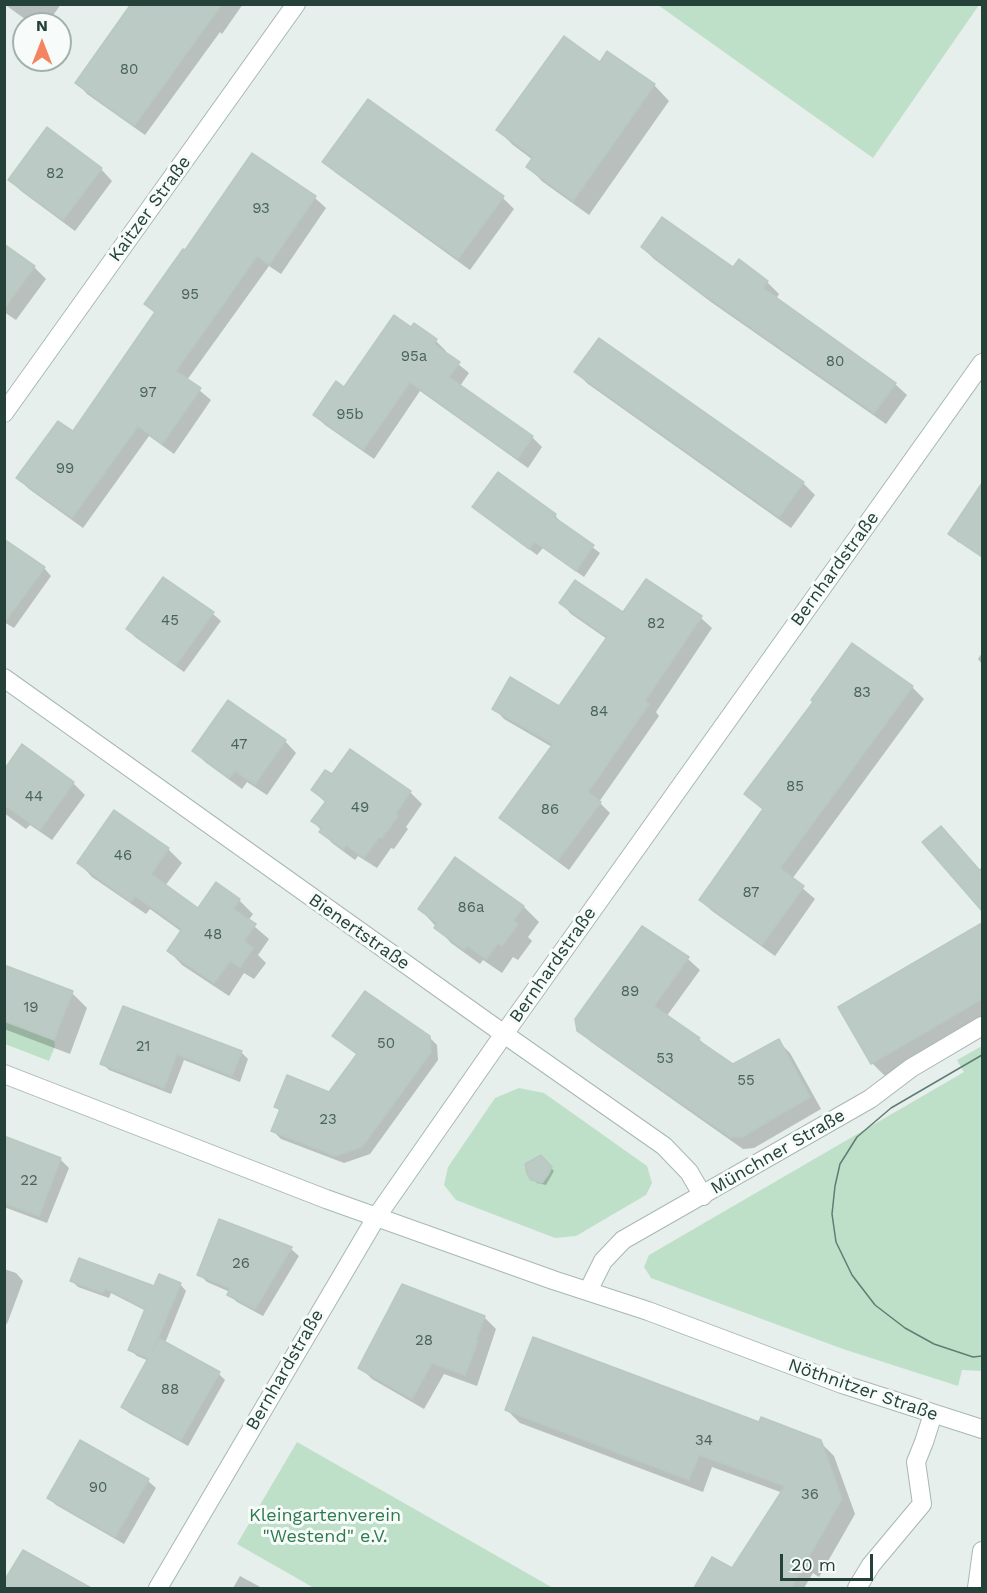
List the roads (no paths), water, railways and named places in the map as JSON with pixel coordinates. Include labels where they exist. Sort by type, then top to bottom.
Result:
[{"type":"street","name":"Kaitzer Straße","points":[[4,413],[296,4]]},
{"type":"street","name":"Bernhardstraße","points":[[158,1588],[377,1216],[982,363]]},
{"type":"street","name":"Bienertstraße","points":[[4,678],[664,1146],[689,1172],[703,1196]]},
{"type":"street","name":"Münchner Straße","points":[[588,1291],[603,1261],[624,1240],[870,1099],[911,1068],[982,1026]]},
{"type":"street","name":"Nöthnitzer Straße","points":[[4,1074],[296,1187],[648,1311],[842,1384],[982,1429]]},
{"type":"street","points":[[857,1588],[871,1565],[922,1504],[916,1462],[933,1414]]},
{"type":"street","points":[[977,1588],[982,1551]]},
{"type":"tram line","points":[[982,1055],[891,1108],[857,1137],[840,1164],[832,1214],[836,1242],[852,1275],[875,1305],[905,1328],[934,1344],[973,1357],[982,1356]]},
{"type":"park label","name":"Kleingartenverein \"Westend\" e.V.","points":[[325,1526]]}]
